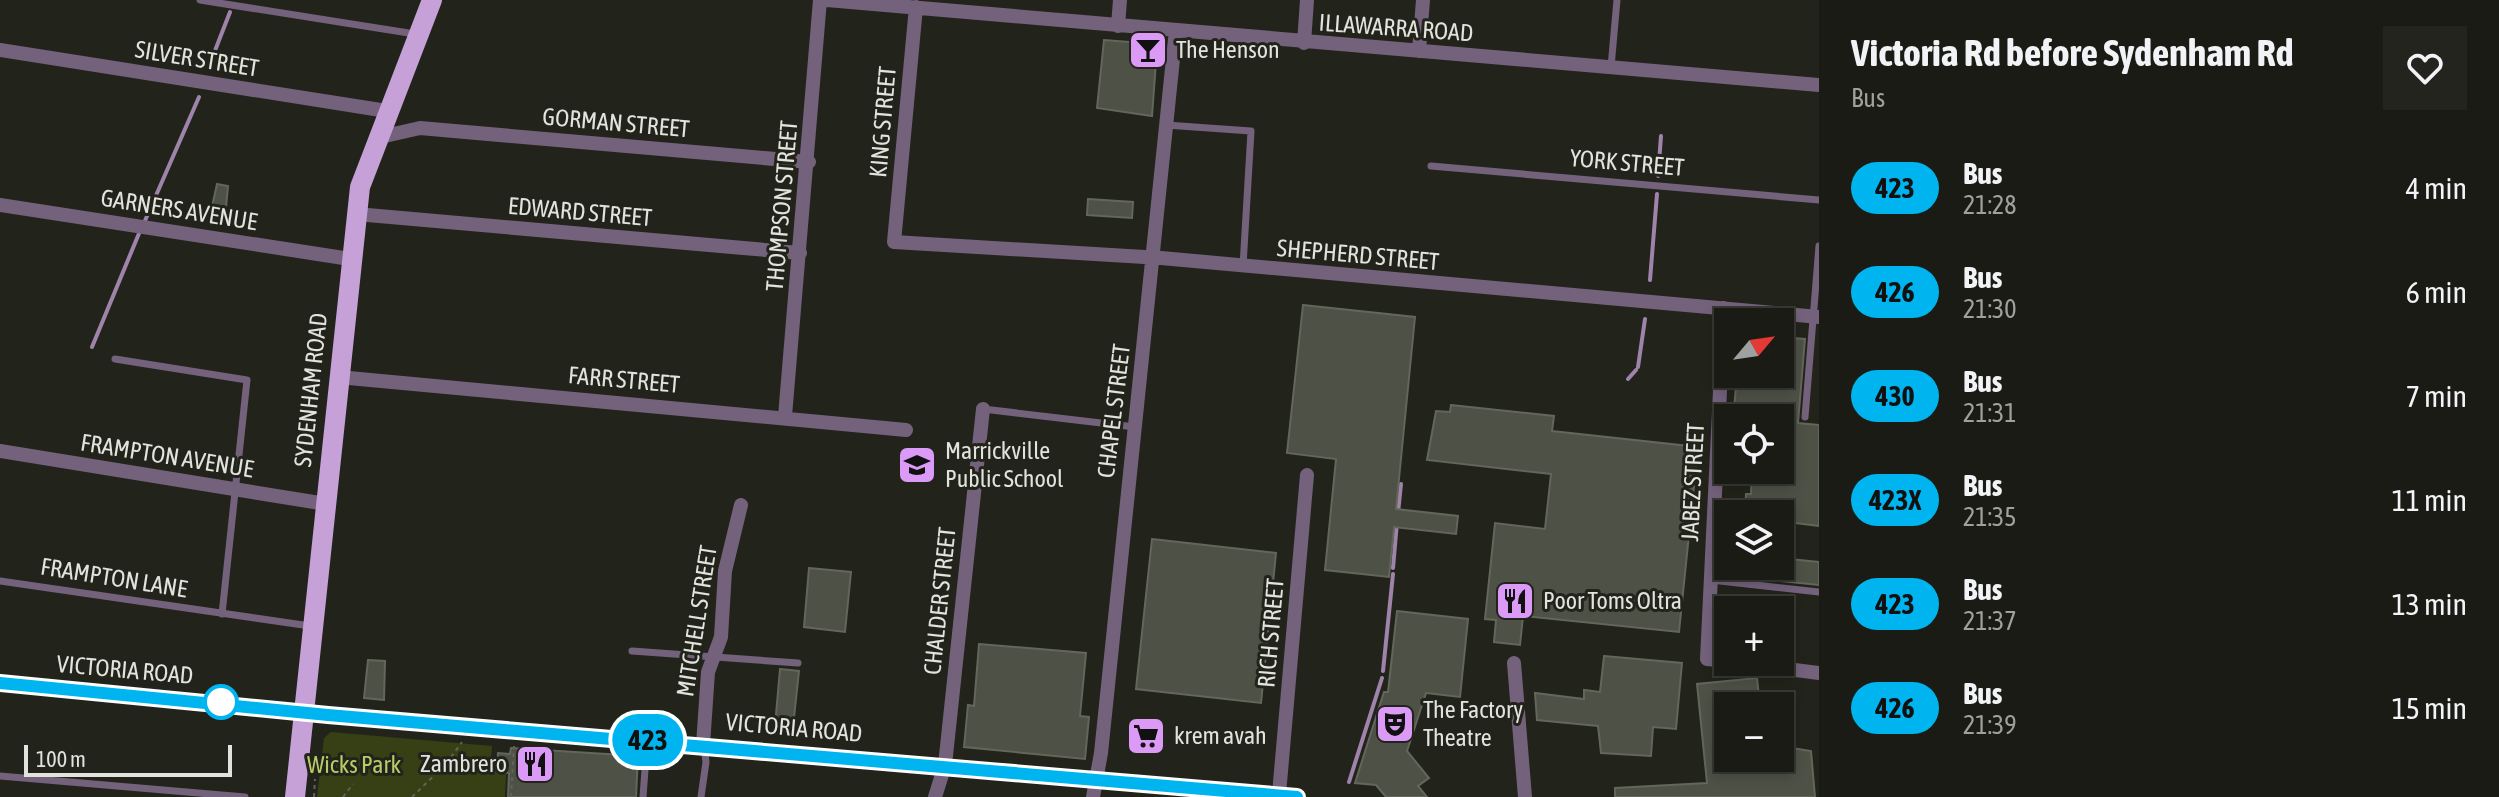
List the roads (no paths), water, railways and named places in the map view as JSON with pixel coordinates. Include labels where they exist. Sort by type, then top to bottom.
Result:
[{"type":"main road","name":"SYDENHAM ROAD","points":[[295,797],[360,187],[376,138],[432,0]]},
{"type":"main road","name":"VICTORIA ROAD","points":[[0,683],[1297,797]]},
{"type":"street","name":"THOMPSON STREET","points":[[785,416],[809,162],[820,0]]},
{"type":"street","name":"ILLAWARRA ROAD","points":[[827,0],[1819,85]]},
{"type":"street","points":[[1118,26],[1120,0]]},
{"type":"street","points":[[1304,43],[1307,0]]},
{"type":"street","points":[[1419,51],[1423,0]]},
{"type":"street","name":"KING STREET","points":[[894,242],[916,7]]},
{"type":"street","name":"CHAPEL STREET","points":[[1093,797],[1176,30]]},
{"type":"street","name":"SILVER STREET","points":[[0,50],[389,106]]},
{"type":"street","points":[[389,106],[404,120],[420,128]]},
{"type":"street","name":"GORMAN STREET","points":[[376,138],[420,128],[809,162]]},
{"type":"street","name":"GARNERS AVENUE","points":[[0,205],[350,259]]},
{"type":"street","name":"EDWARD STREET","points":[[356,214],[800,253]]},
{"type":"street","name":"SHEPHERD STREET","points":[[894,242],[1153,259],[1724,308]]},
{"type":"street","name":"SHEPHERD STREET","points":[[1794,314],[1817,316]]},
{"type":"street","name":"FARR STREET","points":[[338,377],[785,416],[906,430]]},
{"type":"street","name":"JABEZ STREET","points":[[1714,660],[1707,659],[1720,388]]},
{"type":"street","name":"CHALDER STREET","points":[[935,797],[945,765],[983,409]]},
{"type":"street","name":"FRAMPTON AVENUE","points":[[0,451],[326,504]]},
{"type":"street","name":"RICH STREET","points":[[1279,794],[1307,475]]},
{"type":"street","name":"MITCHELL STREET","points":[[703,745],[708,672],[721,637],[725,571],[741,505]]},
{"type":"street","points":[[1514,663],[1525,797]]},
{"type":"street","points":[[1794,670],[1819,673]]},
{"type":"lane","points":[[200,0],[418,34]]},
{"type":"lane","points":[[1611,67],[1617,0]]},
{"type":"lane","points":[[1166,125],[1251,131],[1243,268]]},
{"type":"lane","name":"YORK STREET","points":[[1431,166],[1819,200]]},
{"type":"lane","points":[[1805,417],[1817,316],[1819,246]]},
{"type":"lane","points":[[115,359],[247,380],[222,614]]},
{"type":"lane","points":[[983,409],[1135,427]]},
{"type":"lane","points":[[1711,580],[1819,592]]},
{"type":"lane","name":"FRAMPTON LANE","points":[[0,581],[314,627]]},
{"type":"lane","points":[[632,651],[798,663]]},
{"type":"lane","points":[[643,797],[647,740]]},
{"type":"lane","points":[[701,797],[706,762],[703,745]]},
{"type":"lane","points":[[0,776],[245,797]]},
{"type":"waterway","points":[[209,66],[230,12]]},
{"type":"waterway","points":[[144,223],[199,97]]},
{"type":"waterway","points":[[1658,176],[1661,136]]},
{"type":"waterway","points":[[1650,280],[1657,194]]},
{"type":"waterway","points":[[92,347],[140,231]]},
{"type":"waterway","points":[[1638,367],[1645,319]]},
{"type":"waterway","points":[[1628,379],[1636,370]]},
{"type":"waterway","points":[[1398,513],[1401,484]]},
{"type":"waterway","points":[[1393,568],[1397,522]]},
{"type":"waterway","points":[[1383,671],[1393,574]]},
{"type":"waterway","points":[[1349,782],[1382,678]]},
{"type":"place","name":"The Henson","points":[[1148,50]]},
{"type":"place","name":"Marrickville Public School","points":[[917,465]]},
{"type":"place","name":"Poor Toms Oltra","points":[[1515,601]]},
{"type":"place","name":"The Factory Theatre","points":[[1395,724]]},
{"type":"place","name":"krem avah","points":[[1146,736]]},
{"type":"place","name":"Zambrero","points":[[535,764]]},
{"type":"park label","name":"Wicks Park","points":[[354,765]]}]
